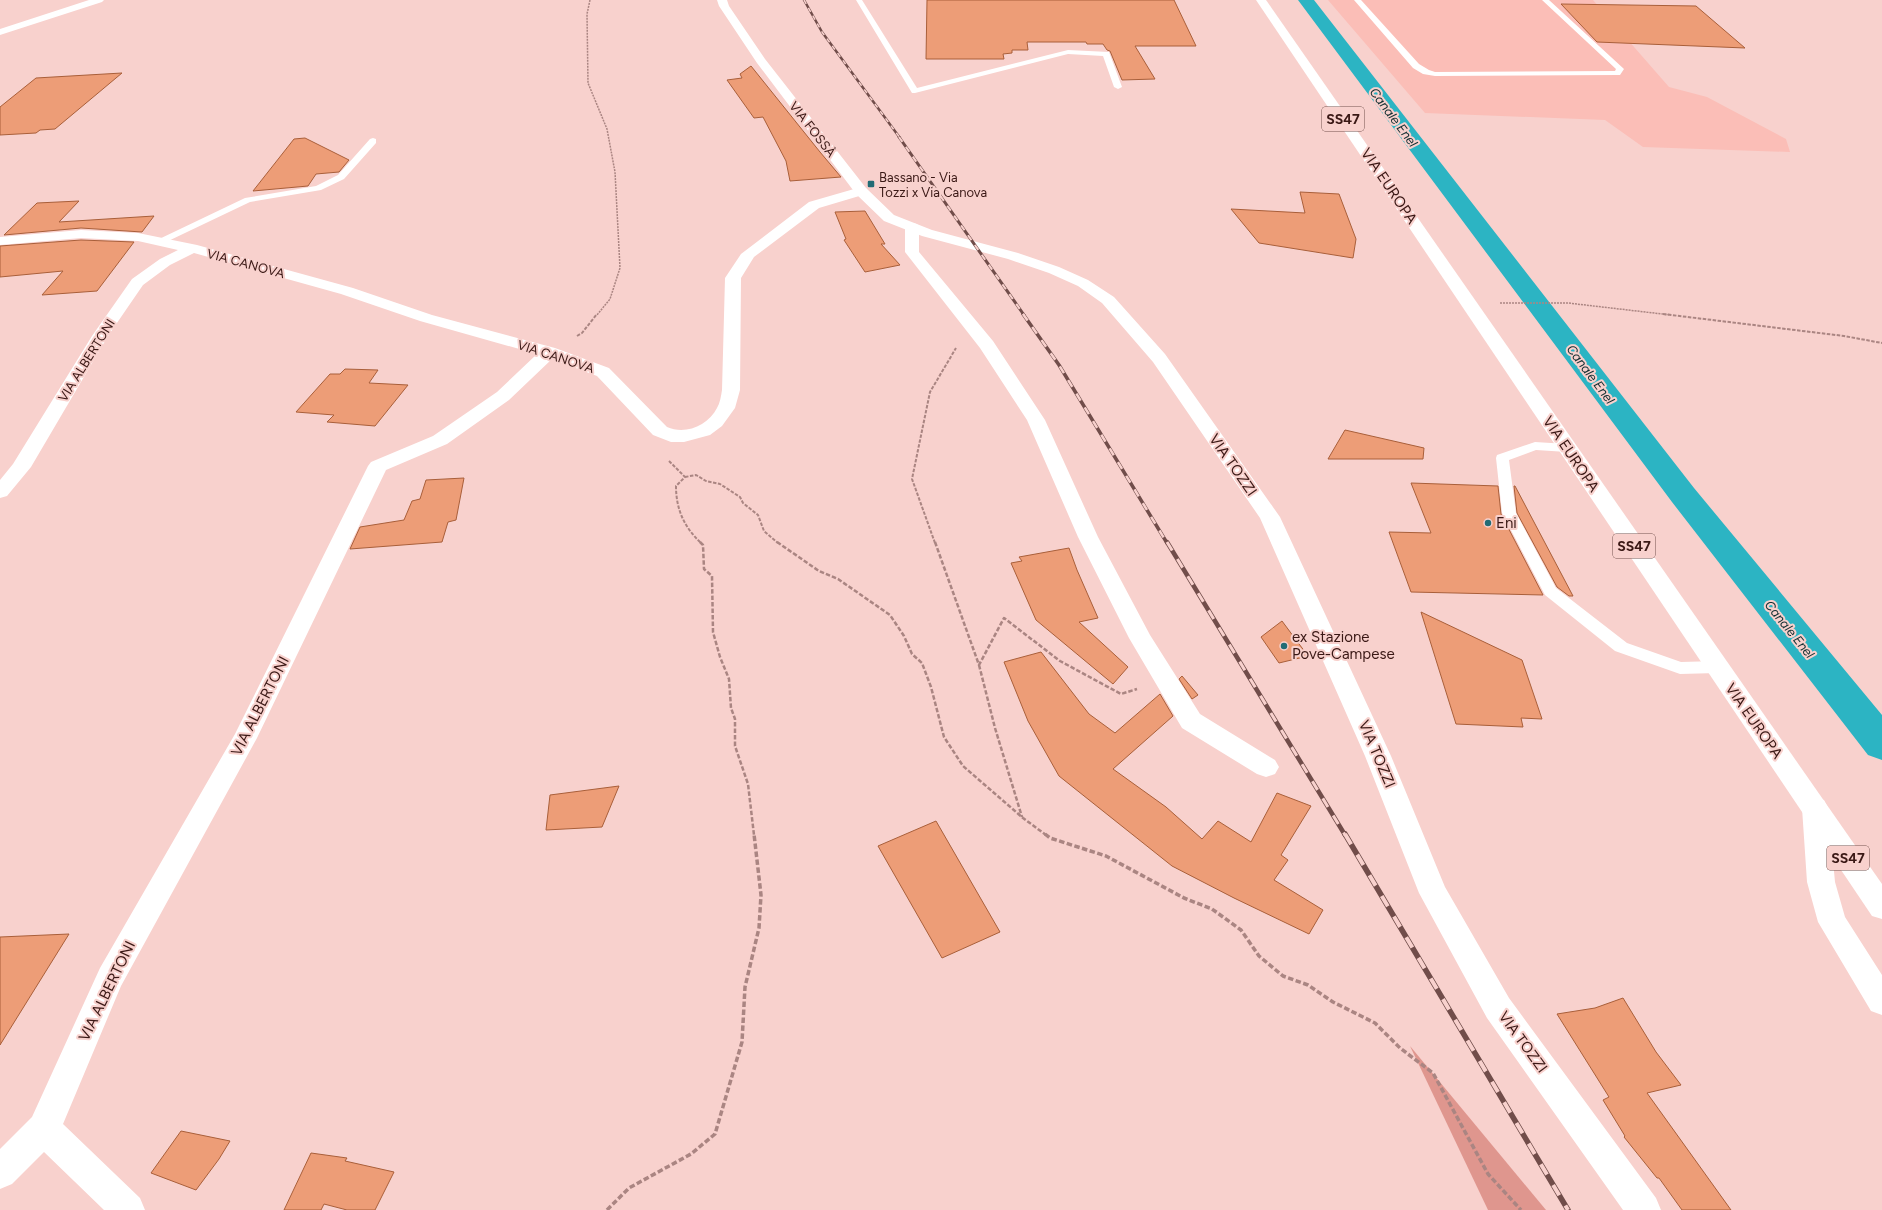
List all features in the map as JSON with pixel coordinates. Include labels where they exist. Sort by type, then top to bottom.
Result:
[{"type":"street","points":[[66,0],[67,3],[76,7]]},
{"type":"street","points":[[0,32],[98,0]]},
{"type":"street","name":"VIA FOSSÀ","points":[[722,0],[724,6],[761,61],[861,191],[889,218],[919,230],[1013,256]]},
{"type":"street","name":"VIA EUROPA","points":[[1261,0],[1882,907]]},
{"type":"street","points":[[660,432],[671,436],[684,436],[703,431],[716,422],[726,408],[732,390],[733,278],[748,254],[814,205],[861,191]]},
{"type":"street","points":[[919,230],[912,252],[987,345],[1036,420],[1088,537],[1140,638],[1191,720],[1266,767]]},
{"type":"street","name":"VIA CANOVA","points":[[0,241],[81,234],[138,237],[192,248],[348,291],[426,318],[549,352],[603,372],[660,432]]},
{"type":"street","name":"VIA ALBERTONI","points":[[0,492],[21,467],[100,336],[137,282],[165,262],[192,248]]},
{"type":"street","name":"VIA TOZZI","points":[[1013,256],[1060,272],[1083,283],[1108,300],[1159,358],[1270,517],[1378,756],[1433,893],[1498,1008],[1644,1210]]},
{"type":"street","name":"VIA ALBERTONI","points":[[0,1172],[44,1129],[110,978],[245,738],[378,466],[440,440],[503,396],[549,352]]},
{"type":"street","points":[[0,469],[21,467]]},
{"type":"street","points":[[1815,808],[1821,882],[1832,922],[1882,1001]]},
{"type":"street","points":[[44,1129],[128,1210]]},
{"type":"lane","points":[[859,0],[915,91],[1068,52],[1106,54],[1118,87]]},
{"type":"lane","points":[[1357,0],[1416,66],[1426,72],[1435,74],[1617,73],[1620,70],[1545,0]]},
{"type":"lane","points":[[160,242],[248,200],[318,188],[341,177],[373,141]]},
{"type":"lane","points":[[1567,448],[1535,446],[1502,458],[1509,513],[1550,591],[1622,647],[1680,668],[1717,667]]},
{"type":"path","points":[[549,352],[582,333],[610,299],[620,268],[615,172],[607,129],[588,83],[587,14],[590,0]]},
{"type":"path","points":[[1496,303],[1568,303],[1844,336],[1882,343]]},
{"type":"path","points":[[970,324],[930,392],[912,479],[979,665],[995,728],[1023,818]]},
{"type":"path","points":[[660,432],[658,453],[675,466],[685,477]]},
{"type":"path","points":[[607,1210],[628,1188],[691,1154],[715,1134],[742,1042],[745,987],[759,928],[761,895],[748,784],[735,746],[735,719],[731,708],[729,679],[720,657],[713,632],[712,576],[704,569],[702,545],[690,534],[678,511],[676,500],[676,486],[685,477],[696,475],[706,481],[720,484],[740,497],[743,503],[758,515],[764,531],[777,542],[819,571],[838,579],[890,615],[904,636],[912,654],[922,663],[931,687],[944,737],[963,766],[1023,818],[1050,838],[1106,856],[1184,898],[1212,908],[1241,930],[1259,956],[1283,976],[1308,985],[1333,1002],[1376,1023],[1400,1048],[1433,1073],[1488,1174],[1521,1210]]},
{"type":"path","points":[[979,665],[1004,618],[1060,661],[1121,694],[1166,680]]},
{"type":"shaded area","points":[[1328,0],[1593,0],[1669,87],[1707,97],[1786,139],[1790,152],[1643,147],[1605,120],[1425,113]]},
{"type":"shaded area","points":[[1410,1046],[1546,1210],[1488,1210]]},
{"type":"building","points":[[927,0],[1174,0],[1196,46],[1135,46],[1155,79],[1122,80],[1110,51],[1107,50],[1103,44],[1087,44],[1086,42],[1027,42],[1028,50],[1012,50],[1012,53],[1003,54],[1004,59],[926,59]]},
{"type":"building","points":[[1561,4],[1696,6],[1745,48],[1597,42]]},
{"type":"building","points":[[751,66],[841,177],[790,181],[786,161],[763,117],[754,118],[727,80],[742,78],[740,74]]},
{"type":"building","points":[[122,73],[55,129],[40,130],[36,133],[0,135],[0,107],[36,78]]},
{"type":"building","points":[[305,138],[349,160],[339,172],[316,174],[308,186],[253,191],[294,139]]},
{"type":"building","points":[[1300,192],[1339,194],[1356,239],[1353,258],[1259,243],[1231,209],[1305,213]]},
{"type":"building","points":[[79,201],[59,222],[154,216],[142,232],[81,228],[4,235],[37,203]]},
{"type":"building","points":[[865,211],[885,244],[881,244],[900,265],[865,272],[844,240],[846,239],[835,212]]},
{"type":"building","points":[[81,240],[134,242],[97,291],[42,295],[63,271],[0,277],[0,246]]},
{"type":"building","points":[[345,369],[378,370],[369,383],[408,385],[375,426],[327,422],[334,415],[296,412],[330,374],[340,374]]},
{"type":"building","points":[[1345,430],[1424,448],[1423,459],[1328,459]]},
{"type":"building","points":[[464,478],[456,520],[448,522],[442,542],[350,549],[360,527],[404,520],[412,501],[420,499],[426,480]]},
{"type":"building","points":[[1411,483],[1498,486],[1501,514],[1543,595],[1411,592],[1389,532],[1431,533]]},
{"type":"building","points":[[1514,486],[1573,596],[1569,596],[1557,587],[1517,513]]},
{"type":"building","points":[[1069,548],[1098,618],[1079,622],[1128,667],[1113,684],[1036,620],[1011,563],[1022,561],[1019,557]]},
{"type":"building","points":[[1421,612],[1522,660],[1542,719],[1521,718],[1523,727],[1456,724]]},
{"type":"building","name":"ex Stazione Pove-Campese","points":[[1282,621],[1308,656],[1279,663],[1261,637]]},
{"type":"building","points":[[1041,652],[1089,714],[1115,733],[1160,694],[1173,716],[1113,769],[1166,807],[1202,839],[1218,821],[1251,842],[1277,793],[1311,806],[1281,855],[1288,860],[1274,880],[1323,910],[1309,934],[1172,866],[1059,776],[1028,721],[1004,662]]},
{"type":"building","points":[[1182,676],[1198,695],[1192,699],[1179,679]]},
{"type":"building","points":[[619,786],[602,827],[546,830],[550,795]]},
{"type":"building","points":[[936,821],[1000,932],[942,958],[878,846]]},
{"type":"building","points":[[69,934],[0,1045],[0,937]]},
{"type":"building","points":[[1623,998],[1656,1052],[1681,1085],[1647,1093],[1731,1210],[1682,1210],[1659,1178],[1657,1178],[1624,1137],[1625,1136],[1603,1100],[1609,1097],[1557,1014],[1595,1008]]},
{"type":"building","points":[[181,1131],[230,1141],[219,1159],[196,1190],[151,1173]]},
{"type":"building","points":[[311,1153],[347,1158],[345,1161],[394,1172],[375,1210],[347,1210],[324,1204],[321,1210],[284,1210]]},
{"type":"waterway","name":"Canale Enel","points":[[1306,0],[1396,116],[1683,495],[1882,744]]},
{"type":"railway","points":[[804,0],[822,32],[900,138]]},
{"type":"railway","points":[[899,137],[1024,315]]},
{"type":"railway","points":[[1023,314],[1059,365],[1167,543]]},
{"type":"railway","points":[[1167,542],[1345,835]]},
{"type":"railway","points":[[1345,834],[1568,1210]]},
{"type":"place","name":"Bassano - Via Tozzi x Via Canova","points":[[871,184]]},
{"type":"place","name":"Eni","points":[[1488,523]]},
{"type":"place","name":"ex Stazione Pove-Campese","points":[[1284,646]]}]
